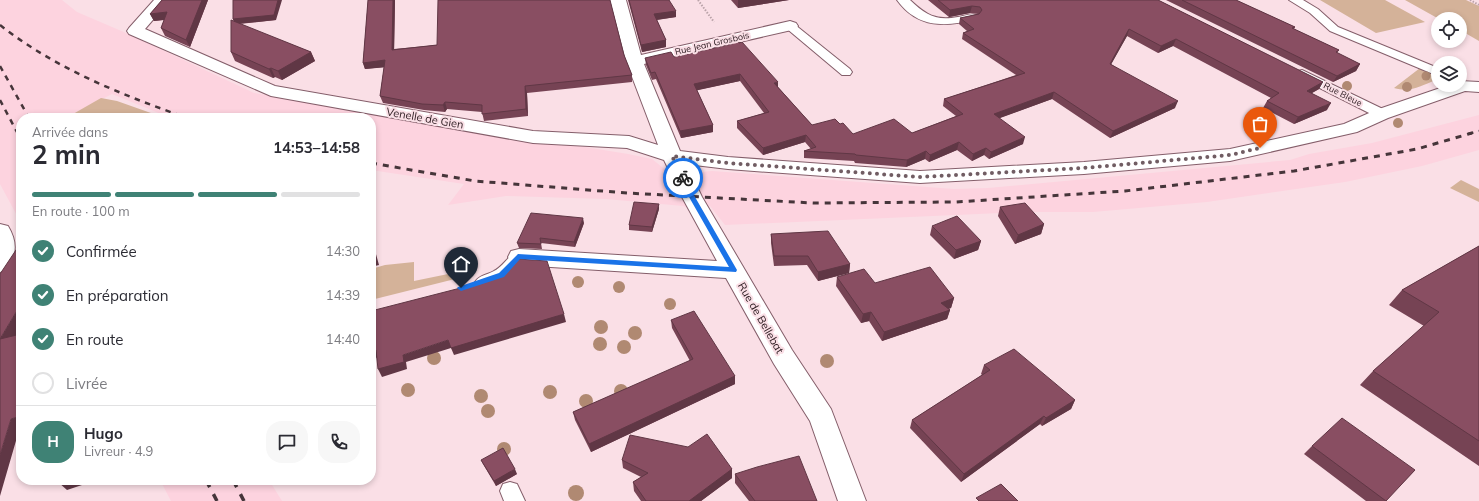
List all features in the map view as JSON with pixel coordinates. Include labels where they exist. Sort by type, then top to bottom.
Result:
[{"type":"street","name":"Venelle de Gien","points":[[162,0],[134,31],[271,90],[533,136],[629,142],[672,156]]},
{"type":"street","name":"Rue de Bellebat","points":[[618,0],[634,61],[672,156],[692,197],[783,357],[822,417],[852,501]]},
{"type":"street","name":"Rue Jean Grosbois","points":[[634,61],[790,26]]},
{"type":"street","points":[[672,156],[728,163],[920,177],[1084,168],[1230,155],[1350,128],[1382,114],[1449,92]]},
{"type":"street","points":[[0,232],[4,243],[0,264]]},
{"type":"street","points":[[518,257],[734,270]]},
{"type":"lane","points":[[903,0],[922,17],[936,21],[949,23],[973,17]]},
{"type":"lane","points":[[1295,0],[1314,11],[1334,29],[1431,69]]},
{"type":"lane","points":[[790,26],[846,72]]},
{"type":"lane","name":"Rue Bleue","points":[[1289,68],[1382,114]]},
{"type":"lane","points":[[468,286],[501,275],[518,257]]},
{"type":"path","points":[[698,0],[728,40]]},
{"type":"path","points":[[1470,0],[1479,4]]},
{"type":"shaded area","points":[[0,0],[62,0],[77,12],[126,33],[254,93],[628,154],[652,159],[667,171],[672,179],[694,178],[691,173],[712,171],[954,189],[988,188],[1290,160],[1309,154],[1372,143],[1479,115],[1479,150],[1422,166],[1345,182],[1207,202],[1093,212],[1022,212],[725,225],[710,206],[687,205],[690,209],[683,206],[606,199],[506,196],[448,205],[464,184],[376,171],[376,113],[159,113],[112,94],[75,113],[16,113],[16,214],[0,184]]},
{"type":"shaded area","points":[[1320,0],[1385,0],[1425,22],[1376,33]]},
{"type":"shaded area","points":[[1405,0],[1466,0],[1479,6],[1479,41],[1467,34],[1467,12],[1431,12],[1431,15]]},
{"type":"shaded area","points":[[1420,68],[1431,73],[1431,82],[1405,90],[1394,88]]},
{"type":"shaded area","points":[[101,98],[117,101],[151,113],[75,113]]},
{"type":"shaded area","points":[[1461,180],[1479,189],[1479,202],[1450,188]]},
{"type":"shaded area","points":[[414,262],[414,281],[453,273],[455,279],[376,299],[376,268],[385,265]]},
{"type":"shaded area","points":[[163,485],[272,485],[282,501],[171,501]]},
{"type":"building","points":[[162,0],[202,0],[186,40],[161,28],[167,12],[150,14]]},
{"type":"building","points":[[233,0],[278,0],[274,15],[233,19]]},
{"type":"building","points":[[368,0],[393,0],[392,50],[437,45],[438,0],[610,0],[624,55],[632,75],[525,86],[526,109],[482,114],[482,105],[445,102],[443,105],[422,104],[380,96],[385,60],[363,63]]},
{"type":"building","points":[[629,0],[669,0],[676,11],[654,14],[666,40],[641,45]]},
{"type":"building","points":[[938,0],[1158,0],[1323,82],[1307,91],[1331,103],[1298,117],[1267,101],[1279,93],[1176,39],[1161,46],[1129,29],[1110,64],[1178,101],[1113,131],[1054,92],[994,114],[1025,137],[991,152],[986,148],[973,154],[959,142],[930,155],[926,151],[907,160],[855,154],[804,151],[816,147],[806,135],[763,148],[737,121],[769,112],[740,74],[694,84],[713,125],[680,131],[655,72],[651,73],[645,58],[671,52],[674,57],[732,44],[737,40],[739,43],[742,42],[778,82],[774,83],[812,125],[835,119],[840,124],[843,123],[853,134],[894,119],[912,133],[963,114],[944,99],[1025,73],[963,33],[974,29],[960,18],[979,14],[982,10],[980,7],[972,6],[950,10]]},
{"type":"building","points":[[1182,0],[1236,0],[1295,27],[1292,28],[1339,50],[1336,52],[1360,64],[1337,76]]},
{"type":"building","points":[[231,20],[311,52],[278,71],[271,68],[269,69],[231,52]]},
{"type":"building","points":[[634,202],[659,204],[652,227],[629,225]]},
{"type":"building","points":[[1025,203],[1044,224],[1018,235],[1000,207]]},
{"type":"building","points":[[531,213],[583,218],[574,242],[540,238],[541,244],[517,243]]},
{"type":"building","points":[[957,216],[981,241],[956,250],[932,226]]},
{"type":"building","points":[[828,231],[850,264],[818,272],[808,256],[774,256],[771,234]]},
{"type":"building","points":[[1479,246],[1479,441],[1373,371],[1439,312],[1402,290]]},
{"type":"building","points":[[16,250],[16,312],[0,339],[0,274]]},
{"type":"building","points":[[518,259],[547,261],[564,314],[451,348],[448,340],[403,355],[404,362],[378,369],[376,350],[376,310],[480,283],[505,273]]},
{"type":"building","points":[[930,267],[954,298],[941,303],[950,310],[884,332],[871,312],[863,314],[837,277],[864,269],[875,283]]},
{"type":"building","points":[[694,311],[735,376],[589,444],[573,412],[693,359],[671,320]]},
{"type":"building","points":[[16,335],[16,418],[11,419],[0,455],[0,339]]},
{"type":"building","points":[[1014,349],[1075,400],[1046,418],[1044,416],[964,474],[912,420],[990,370],[984,365]]},
{"type":"building","points":[[1342,418],[1415,470],[1386,501],[1312,446]]},
{"type":"building","points":[[707,434],[732,469],[689,501],[646,501],[633,482],[648,473],[622,460],[630,435],[688,447]]},
{"type":"building","points":[[503,448],[515,469],[494,481],[481,460]]},
{"type":"building","points":[[799,456],[817,501],[755,501],[735,474],[757,467]]},
{"type":"building","points":[[1001,484],[1018,501],[979,501],[976,498]]},
{"type":"railway","points":[[0,25],[43,55],[89,79],[137,100],[173,113]]},
{"type":"railway","points":[[0,66],[26,113]]},
{"type":"railway","points":[[0,100],[16,130]]},
{"type":"railway","points":[[1468,134],[1479,131]]},
{"type":"railway","points":[[376,164],[475,181],[627,193],[813,203],[956,202],[1125,191],[1294,171],[1417,149],[1472,133]]},
{"type":"railway","points":[[209,485],[217,501]]},
{"type":"railway","points":[[236,485],[244,501]]},
{"type":"way so far","points":[[683,178],[672,156],[728,163],[920,177],[1084,168],[1230,155],[1260,148]]},
{"type":"route","points":[[461,288],[501,275],[518,257],[734,270],[692,197],[683,178]]}]
